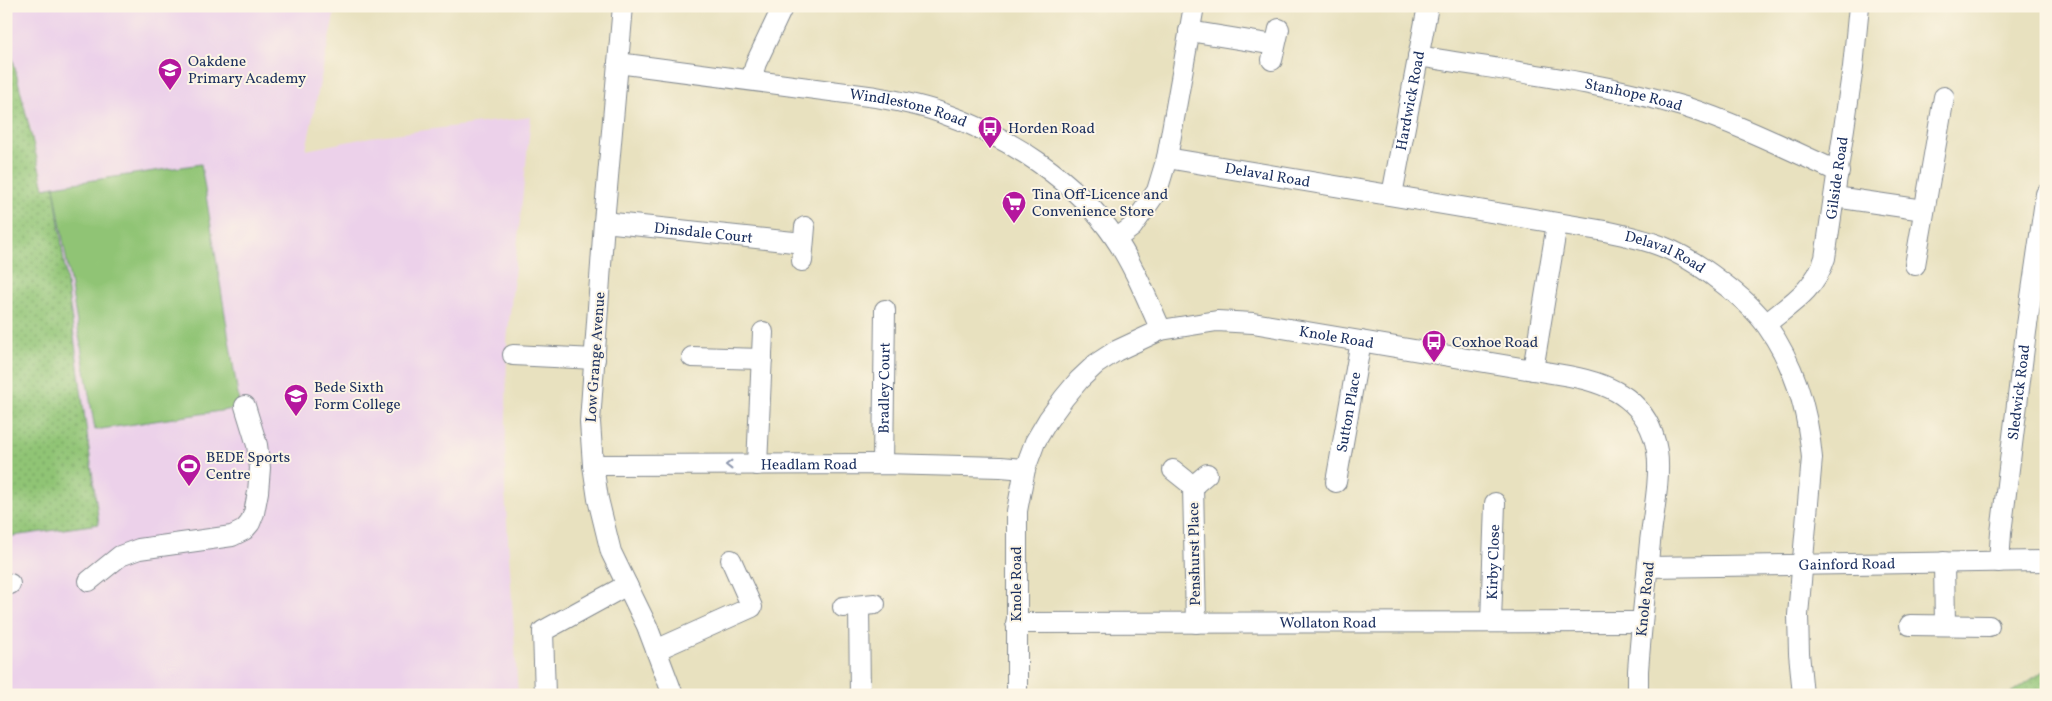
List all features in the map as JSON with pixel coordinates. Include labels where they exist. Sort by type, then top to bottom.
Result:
[{"type":"street","name":"Low Grange Avenue","points":[[623,6],[604,222],[590,422],[592,465],[611,552],[656,650],[673,695]]},
{"type":"street","points":[[751,80],[756,62],[783,6]]},
{"type":"street","points":[[1116,239],[1132,227],[1157,191],[1167,158],[1194,6]]},
{"type":"street","name":"Hardwick Road","points":[[1392,195],[1428,6]]},
{"type":"street","name":"Gilside Road","points":[[1766,324],[1811,287],[1820,273],[1825,258],[1854,68],[1859,6]]},
{"type":"street","points":[[1189,31],[1275,45]]},
{"type":"street","name":"Stanhope Road","points":[[1418,56],[1592,86],[1686,108],[1768,140],[1839,172]]},
{"type":"street","name":"Windlestone Road","points":[[618,63],[751,80],[910,104],[942,113],[973,125],[1014,148],[1083,198],[1116,239],[1162,330]]},
{"type":"street","points":[[1916,265],[1944,97]]},
{"type":"street","name":"Delaval Road","points":[[1167,158],[1392,195],[1640,239],[1678,254],[1708,271],[1732,291],[1766,324],[1786,359],[1797,384],[1810,432],[1812,458],[1802,565],[1799,653],[1803,695]]},
{"type":"street","name":"Sledwick Road","points":[[1999,562],[2026,332],[2046,194]]},
{"type":"street","points":[[1835,197],[1924,210]]},
{"type":"street","name":"Dinsdale Court","points":[[604,222],[803,244]]},
{"type":"street","points":[[1533,370],[1557,224]]},
{"type":"street","name":"Bradley Court","points":[[883,464],[886,305]]},
{"type":"street","name":"Knole Road","points":[[1017,695],[1017,511],[1025,469],[1035,442],[1048,420],[1079,380],[1096,364],[1116,351],[1162,330],[1217,321],[1244,322],[1594,380],[1608,385],[1624,395],[1645,418],[1653,433],[1658,452],[1642,622],[1638,695]]},
{"type":"street","points":[[757,464],[763,332]]},
{"type":"street","name":"Sutton Place","points":[[1336,482],[1361,341]]},
{"type":"street","points":[[513,355],[595,359]]},
{"type":"street","points":[[692,357],[762,359]]},
{"type":"street","points":[[89,581],[120,556],[139,549],[232,536],[244,530],[254,514],[260,468],[257,445],[245,406]]},
{"type":"street","name":"Headlam Road","points":[[592,465],[883,464],[1025,469]]},
{"type":"street","name":"Penshurst Place","points":[[1173,470],[1200,480],[1196,623]]},
{"type":"street","name":"Kirby Close","points":[[1491,622],[1495,499]]},
{"type":"street","points":[[656,650],[752,607],[731,560]]},
{"type":"street","name":"Gainford Road","points":[[1648,567],[2046,561]]},
{"type":"street","points":[[1944,562],[1945,625]]},
{"type":"street","points":[[545,695],[543,631],[627,585]]},
{"type":"street","points":[[859,606],[860,695]]},
{"type":"street","name":"Wollaton Road","points":[[1016,623],[1642,622]]},
{"type":"street","points":[[1910,626],[1989,626]]},
{"type":"shaded area","name":"Bede Sixth Form College","points":[[6,6],[336,6],[306,150],[370,137],[531,117],[507,342],[505,491],[518,695],[6,695],[6,537],[99,524],[54,187],[45,188],[6,31]]},
{"type":"green space","points":[[6,31],[44,188],[54,186],[99,524],[6,537]]},
{"type":"green space","points":[[201,164],[240,408],[95,430],[54,186]]},
{"type":"green space","points":[[2046,669],[2046,695],[1813,695],[1812,692],[2010,694]]},
{"type":"place","name":"Oakdene Primary Academy","points":[[170,91]]},
{"type":"place","name":"Horden Road","points":[[990,149]]},
{"type":"place","name":"Tina Off-Licence and Convenience Store","points":[[1014,224]]},
{"type":"place","name":"Coxhoe Road","points":[[1434,363]]},
{"type":"place","name":"Bede Sixth Form College","points":[[296,417]]},
{"type":"place","name":"BEDE Sports Centre","points":[[189,487]]}]
